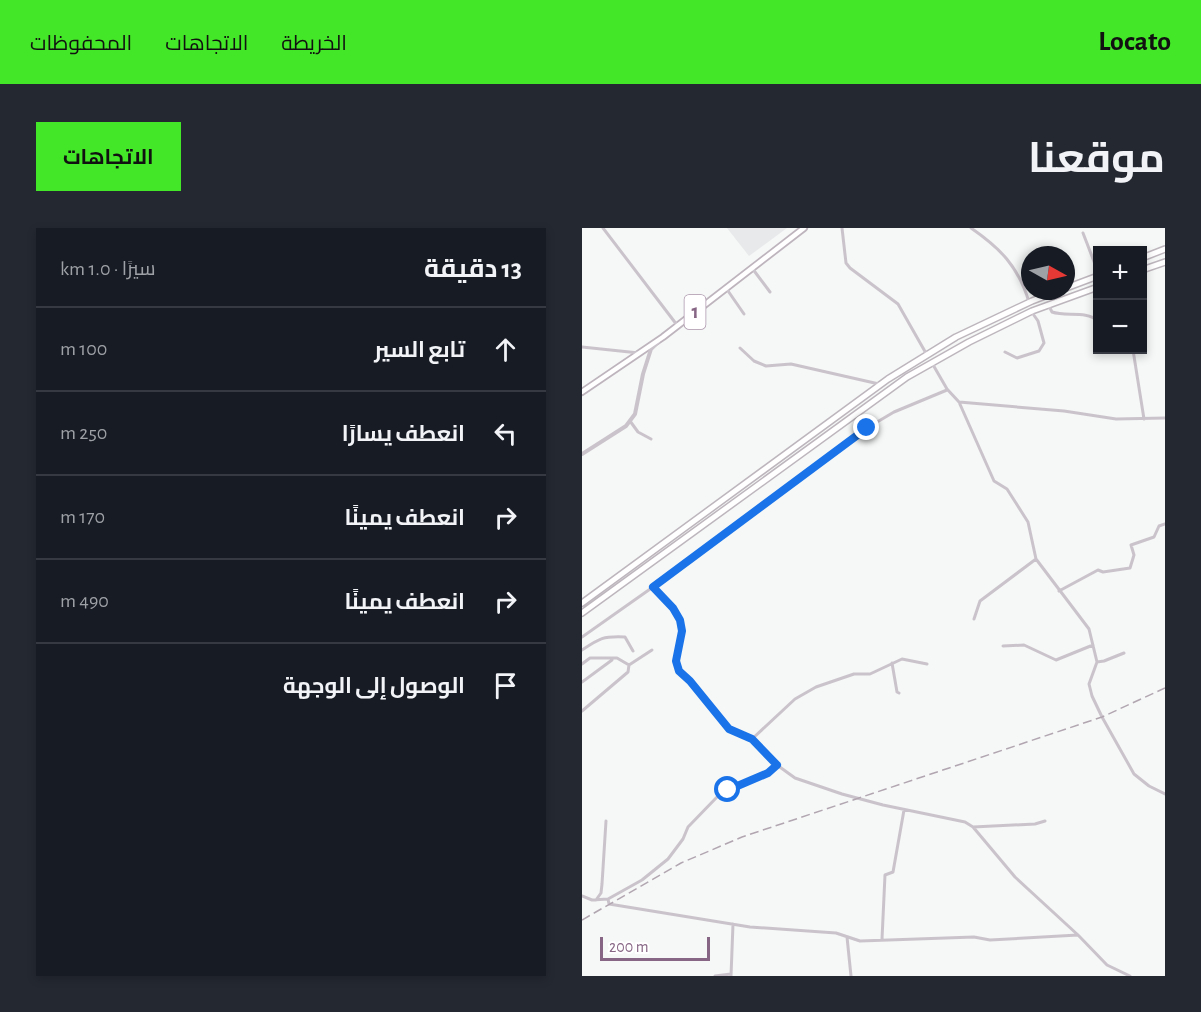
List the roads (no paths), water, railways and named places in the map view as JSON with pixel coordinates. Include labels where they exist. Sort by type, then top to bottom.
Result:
[{"type":"highway","points":[[1147,256],[1165,249]]},
{"type":"highway","points":[[1147,269],[1164,264]]},
{"type":"highway","points":[[1075,284],[1093,276]]},
{"type":"highway","points":[[582,613],[907,377],[1030,311],[1093,288]]},
{"type":"highway","points":[[582,603],[881,384],[956,337],[1034,300]]},
{"type":"main road","name":"1","points":[[582,392],[663,337],[804,228]]},
{"type":"street","points":[[842,228],[846,263],[898,304],[927,355]]},
{"type":"street","points":[[971,228],[985,236],[1011,263],[1029,302]]},
{"type":"street","points":[[605,229],[677,326]]},
{"type":"street","points":[[1083,233],[1093,260]]},
{"type":"street","points":[[752,268],[770,292]]},
{"type":"street","points":[[726,288],[744,314]]},
{"type":"street","points":[[1048,305],[1052,312],[1059,315],[1093,317]]},
{"type":"street","points":[[1005,352],[1017,358],[1040,351],[1044,343],[1038,321],[1030,311]]},
{"type":"street","points":[[582,454],[614,435],[635,414],[651,349],[663,337]]},
{"type":"street","points":[[582,347],[639,353]]},
{"type":"street","points":[[740,348],[754,362],[766,366],[791,364],[881,384]]},
{"type":"street","points":[[1134,354],[1144,419]]},
{"type":"street","points":[[932,363],[947,389],[959,402],[994,481],[1007,489],[1028,522],[1036,559],[1089,629],[1097,662],[1089,684],[1102,717],[1134,774],[1149,786],[1165,794]]},
{"type":"street","points":[[582,637],[867,428],[894,412],[947,389]]},
{"type":"street","points":[[959,402],[1064,411],[1116,419],[1165,418]]},
{"type":"street","points":[[630,421],[638,432],[651,439]]},
{"type":"street","points":[[1059,591],[1098,570],[1103,572],[1130,568],[1134,555],[1131,545],[1154,537],[1159,526],[1165,524]]},
{"type":"street","points":[[974,619],[980,601],[1036,559]]},
{"type":"street","points":[[653,587],[673,608],[680,620],[682,631],[676,661],[679,671],[690,681],[729,729],[752,739],[777,765],[795,778],[904,810],[965,822],[973,827],[1015,877],[1107,965],[1130,976]]},
{"type":"street","points":[[582,650],[600,638],[625,637],[633,651]]},
{"type":"street","points":[[1003,646],[1024,645],[1056,660],[1093,645]]},
{"type":"street","points":[[582,711],[628,672],[629,665],[652,650]]},
{"type":"street","points":[[1097,662],[1104,662],[1124,653]]},
{"type":"street","points":[[582,664],[590,658],[617,658],[629,665]]},
{"type":"street","points":[[582,682],[612,659]]},
{"type":"street","points":[[752,739],[795,699],[806,692],[855,674],[870,674],[902,659],[927,664]]},
{"type":"street","points":[[892,663],[899,693]]},
{"type":"street","points":[[582,896],[596,900],[608,900],[642,880],[668,859],[683,839],[688,827],[718,796],[768,773],[777,765]]},
{"type":"street","points":[[882,939],[885,875],[893,872],[904,810]]},
{"type":"street","points":[[596,900],[601,893],[606,821]]},
{"type":"street","points":[[973,827],[1035,824],[1045,821]]},
{"type":"street","points":[[608,900],[609,904],[733,924],[836,933],[860,941],[974,937],[990,940],[1078,935]]},
{"type":"street","points":[[715,976],[731,975],[733,924]]},
{"type":"street","points":[[847,937],[851,976]]},
{"type":"railway","points":[[582,920],[681,863],[742,837],[1102,717],[1165,688]]}]
